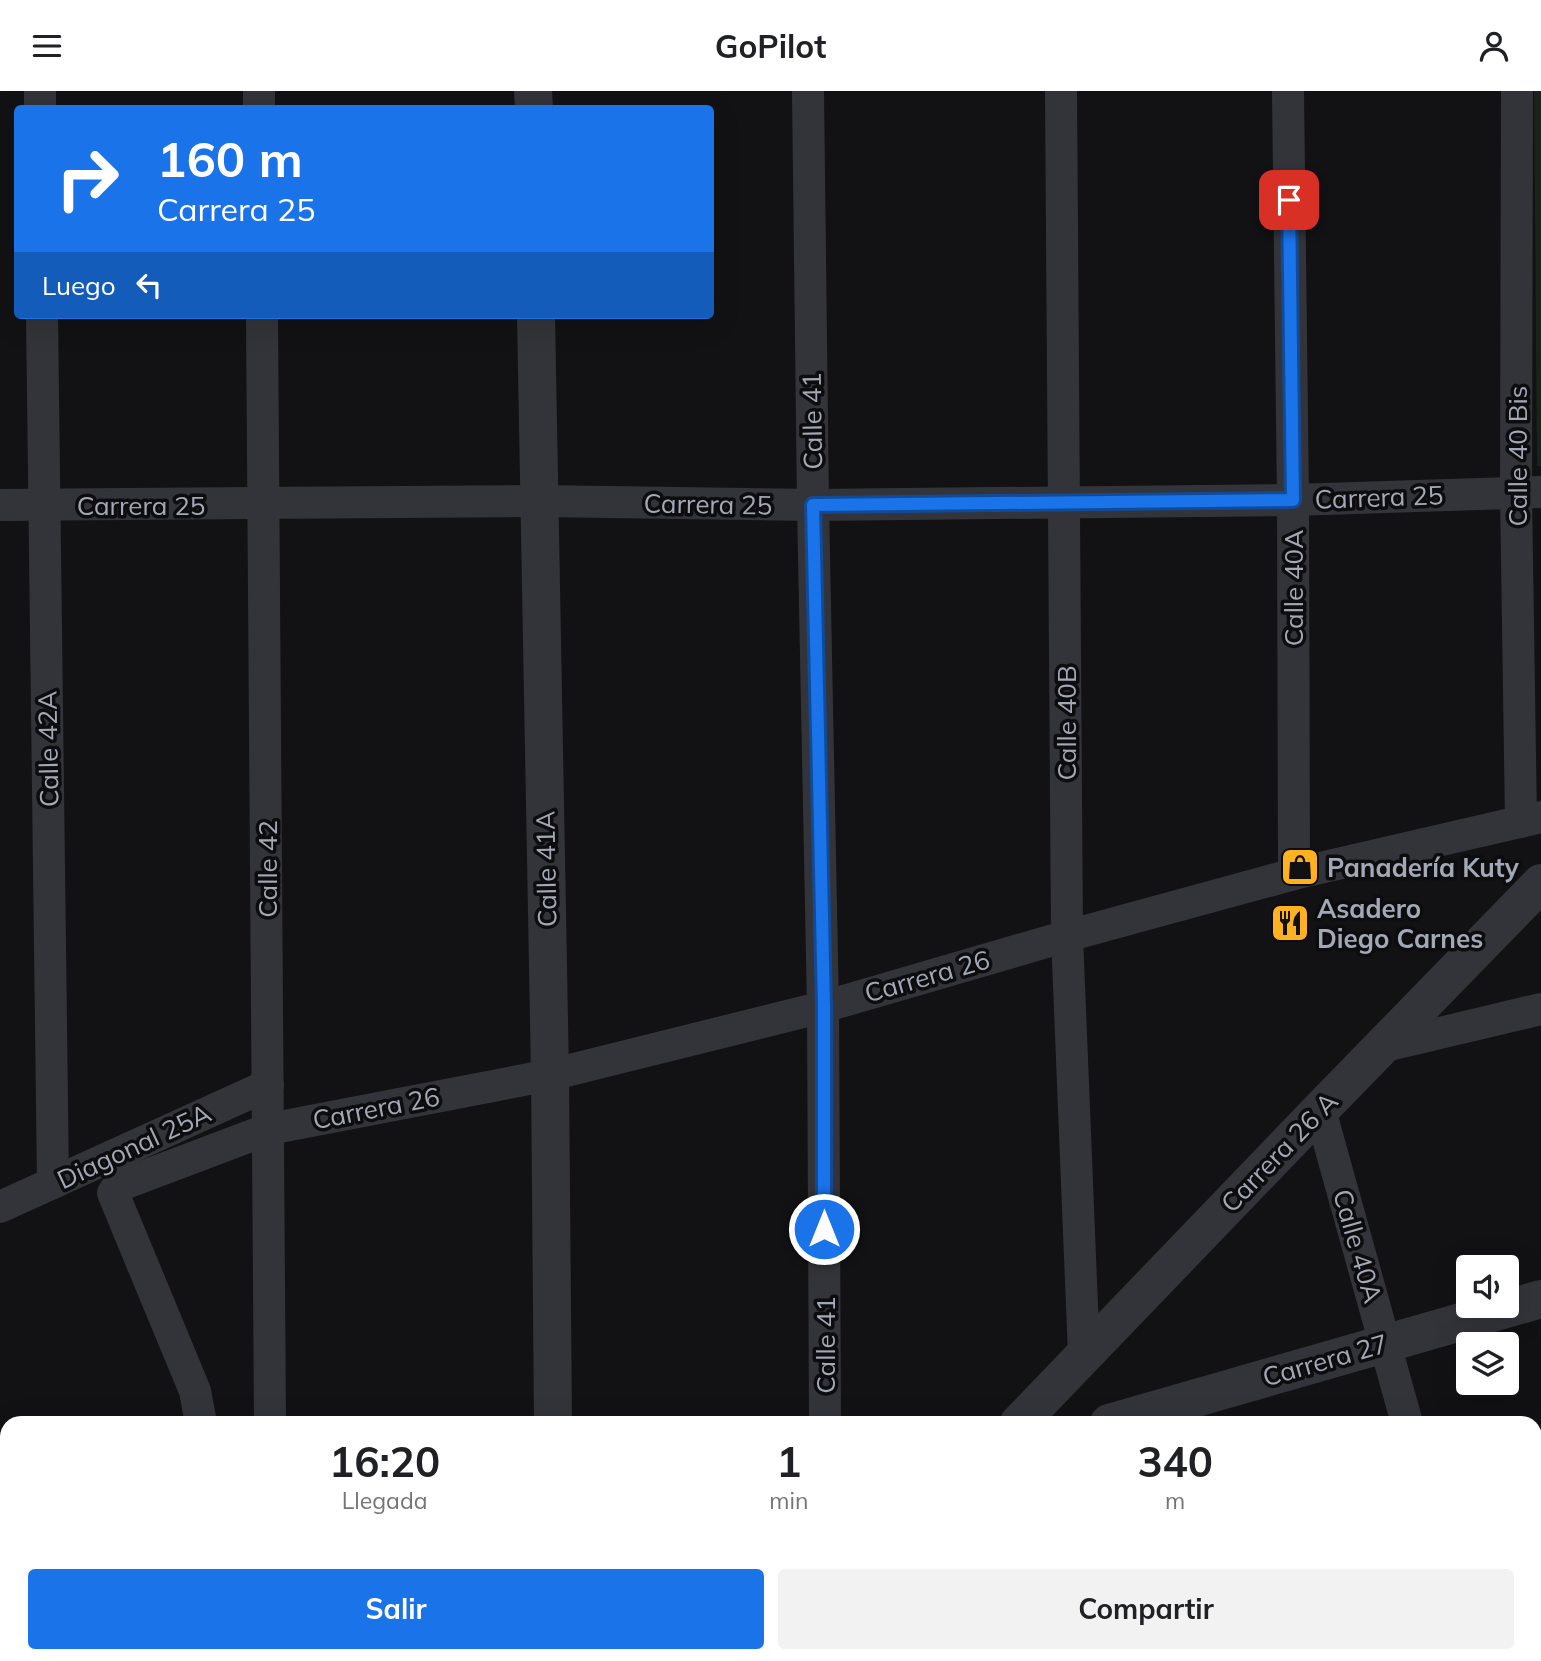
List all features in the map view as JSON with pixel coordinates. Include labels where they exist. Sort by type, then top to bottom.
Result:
[{"type":"street","name":"Calle 41","points":[[808,91],[813,505],[824,1007],[825,1416]]},
{"type":"street","name":"Calle 40B","points":[[1061,91],[1067,936],[1084,1356]]},
{"type":"street","name":"Calle 40A","points":[[1288,91],[1294,874]]},
{"type":"street","name":"Calle 40 Bis","points":[[1517,91],[1529,493],[1531,820]]},
{"type":"street","name":"Calle 42A","points":[[43,319],[53,1183]]},
{"type":"street","name":"Calle 42","points":[[262,319],[270,1416]]},
{"type":"street","name":"Calle 41A","points":[[537,319],[550,1075],[552,1416]]},
{"type":"street","name":"Carrera 25","points":[[0,505],[539,501],[813,505],[1293,500],[1529,493]]},
{"type":"street","name":"Carrera 26","points":[[200,1416],[195,1391],[113,1193],[118,1186],[269,1129],[550,1075],[824,1007],[1067,936],[1294,874],[1531,820]]},
{"type":"street","name":"Carrera 26 A","points":[[1026,1416],[1541,883]]},
{"type":"street","points":[[1381,1047],[1541,1009]]},
{"type":"street","name":"Diagonal 25A","points":[[0,1207],[268,1085]]},
{"type":"street","name":"Calle 40A","points":[[1320,1110],[1405,1416]]},
{"type":"street","name":"Carrera 27","points":[[1133,1416],[1541,1299]]},
{"type":"shaded area","points":[[1534,91],[1541,91],[1541,466],[1537,466]]},
{"type":"place","name":"Panadería Kuty","points":[[1300,867]]},
{"type":"place","name":"Asadero Diego Carnes","points":[[1290,923]]},
{"type":"route","points":[[824,1229],[824,1007],[813,505],[1293,500],[1289,200]]}]
